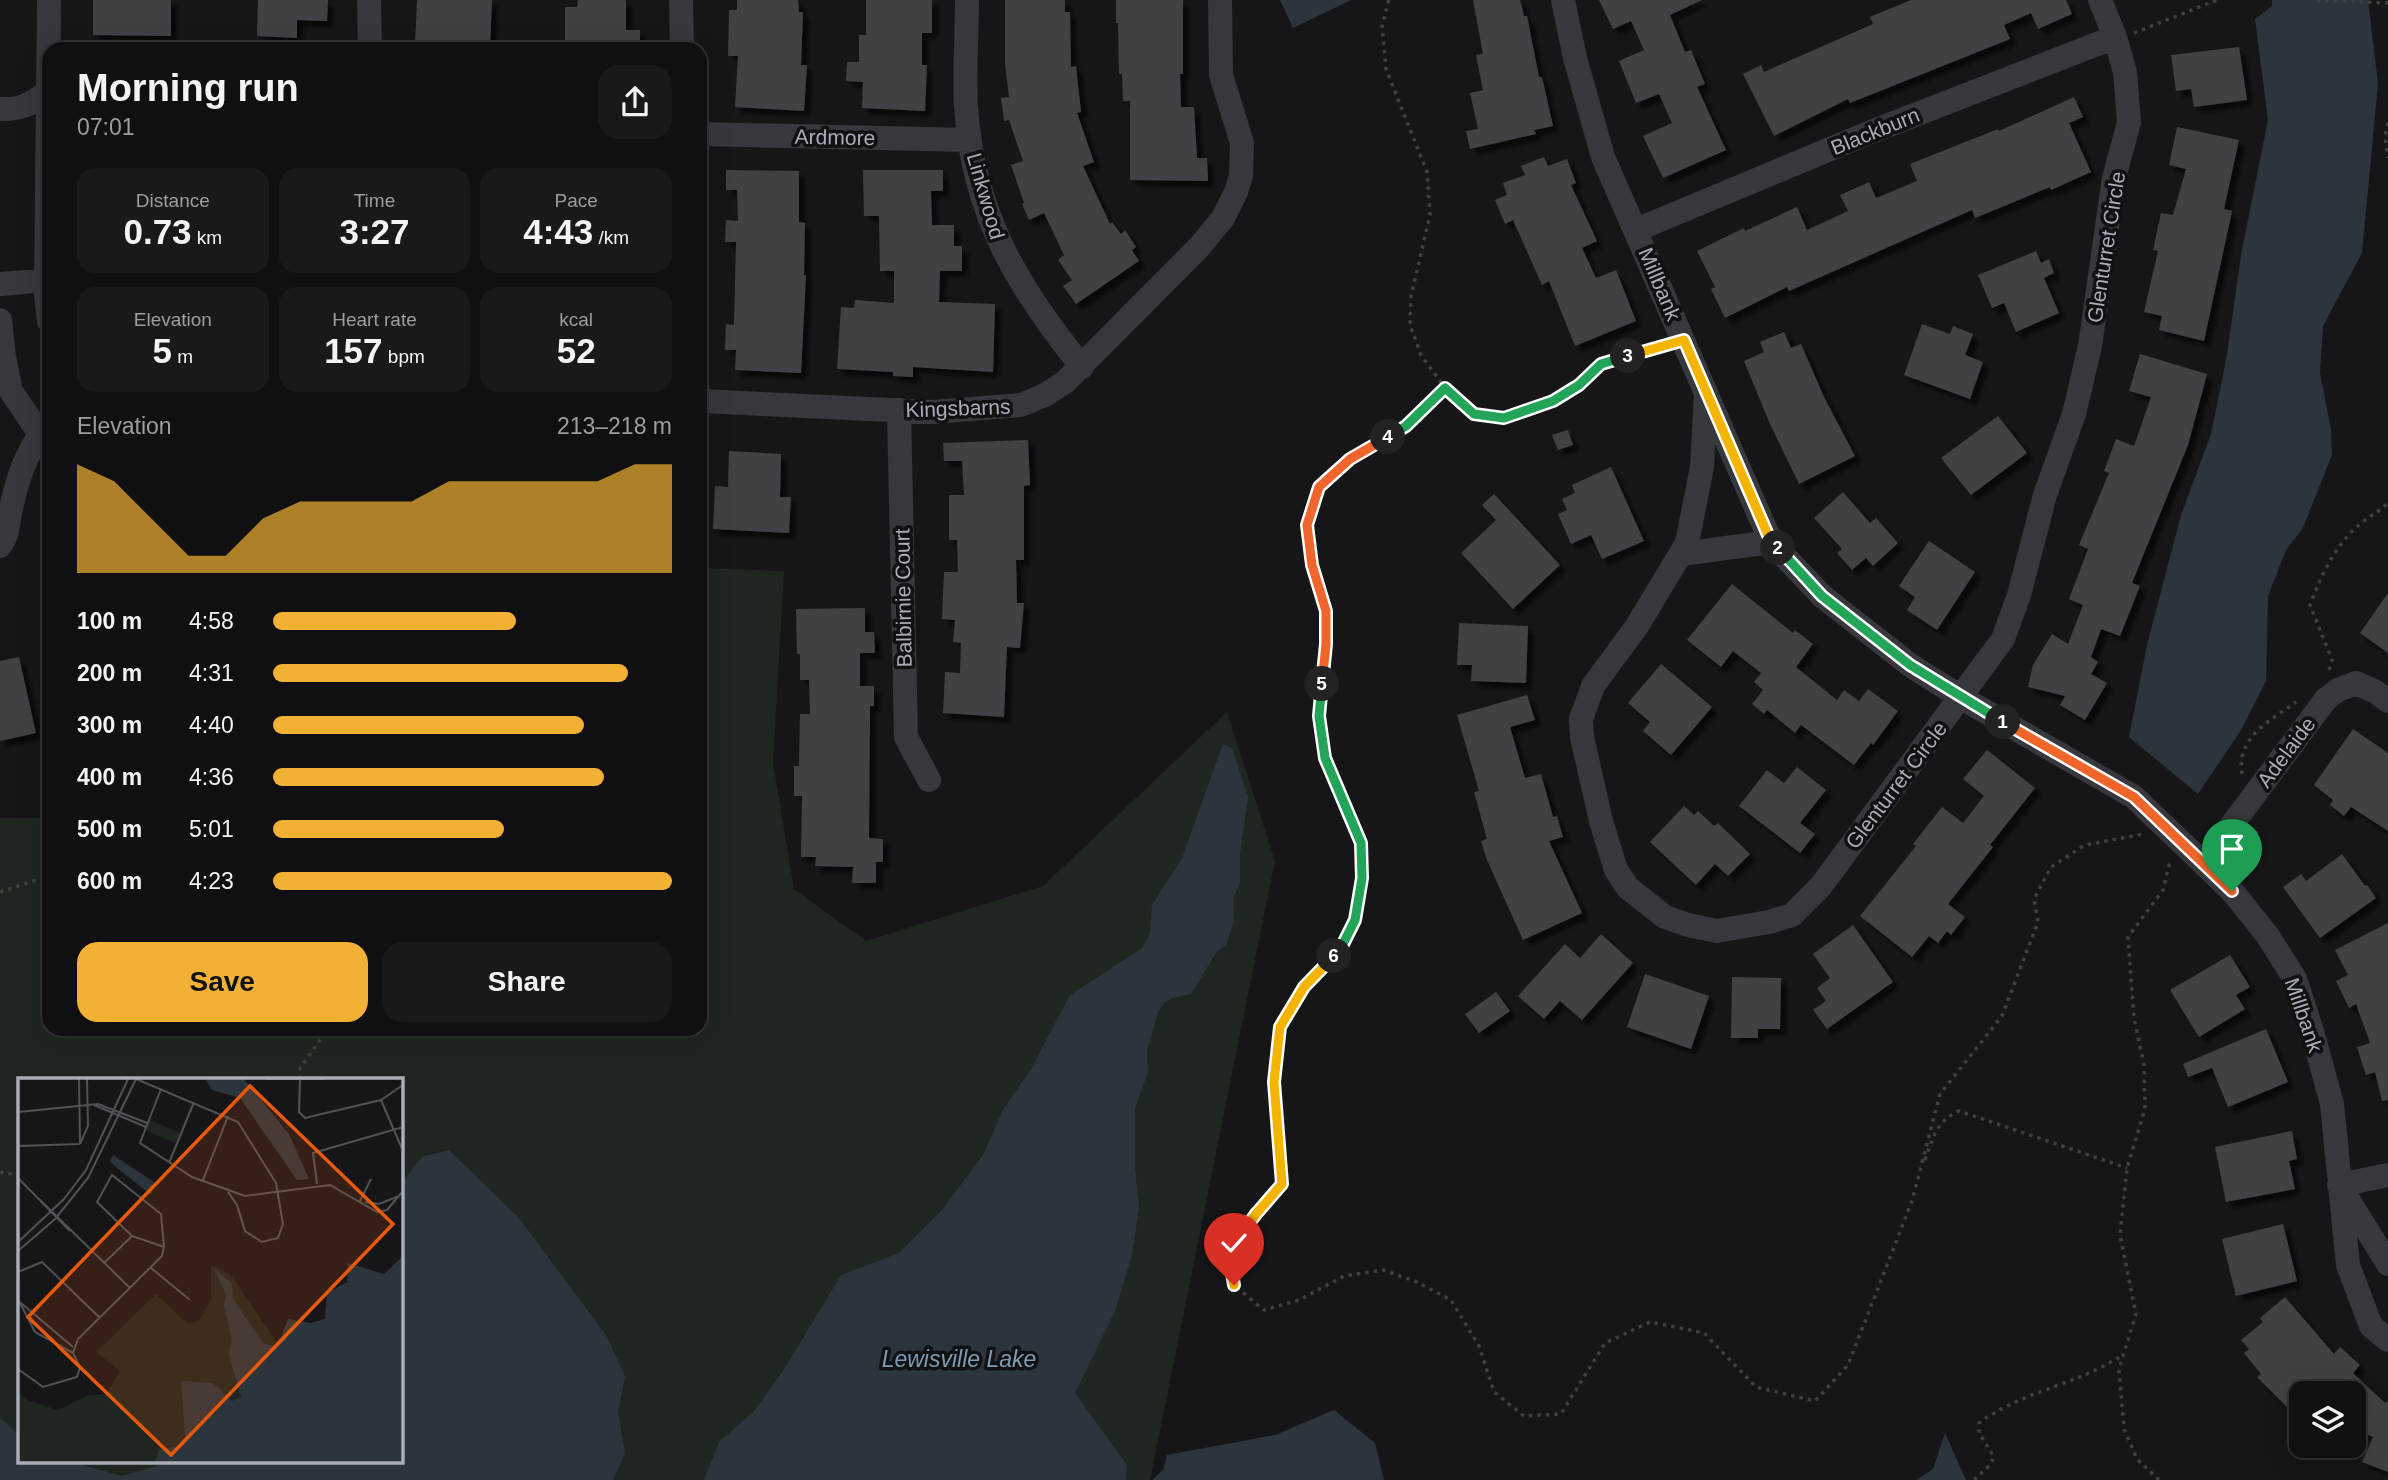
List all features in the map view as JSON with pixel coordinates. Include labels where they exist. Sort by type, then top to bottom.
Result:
[{"type":"street","points":[[49,0],[49,42]]},
{"type":"street","points":[[369,0],[370,42]]},
{"type":"street","points":[[681,0],[682,42]]},
{"type":"street","name":"Linkwood","points":[[967,0],[966,104],[970,140],[986,208],[1000,247],[1030,299],[1082,367]]},
{"type":"street","name":"Kingsbarns","points":[[707,401],[933,412],[1021,405],[1055,389],[1082,367],[1200,246],[1223,218],[1239,186],[1242,144],[1221,75],[1220,0]]},
{"type":"street","name":"Millbank","points":[[1563,0],[1575,58],[1603,157],[1771,542],[1822,596],[1910,665],[2134,797],[2232,891],[2267,936],[2295,979],[2332,1104],[2348,1265],[2371,1326],[2388,1340]]},
{"type":"street","name":"Glenturret Circle","points":[[1706,393],[1702,467],[1687,543],[1637,626],[1593,686],[1581,719],[1582,737],[1601,821],[1616,870],[1628,888],[1665,917],[1717,931],[1769,922],[1791,915],[1821,886],[2003,639],[2019,595],[2045,495],[2074,414],[2090,346],[2115,178],[2129,122],[2125,72],[2100,0]]},
{"type":"street","name":"Blackburn","points":[[1636,230],[1871,132],[2115,37]]},
{"type":"street","points":[[0,109],[16,110],[32,104],[42,96]]},
{"type":"street","name":"Ardmore","points":[[707,134],[970,140]]},
{"type":"street","points":[[0,276],[0,311]]},
{"type":"street","points":[[1,284],[42,280]]},
{"type":"street","points":[[0,320],[11,391],[42,428]]},
{"type":"street","name":"Balbirnie Court","points":[[899,410],[906,737],[929,780]]},
{"type":"street","points":[[0,546],[5,540],[12,503],[24,464],[42,433]]},
{"type":"street","points":[[1681,554],[1771,542]]},
{"type":"street","name":"Adelaide","points":[[2204,863],[2326,699],[2356,683],[2388,701]]},
{"type":"street","points":[[2339,1185],[2388,1175]]},
{"type":"street","name":"Millbank","points":[[2339,1185],[2388,1264]]},
{"type":"path","points":[[1389,0],[1382,26],[1386,69],[1427,172],[1430,215],[1411,296],[1410,325],[1421,355],[1445,388],[1474,414],[1504,418],[1553,401],[1579,385],[1601,364],[1684,340]]},
{"type":"path","points":[[2115,37],[2134,34],[2217,0]]},
{"type":"path","points":[[2317,0],[2388,3]]},
{"type":"path","points":[[2388,123],[2385,136],[2388,158]]},
{"type":"path","points":[[1445,388],[1406,426],[1350,459],[1319,487],[1307,525],[1312,565],[1326,611],[1326,644],[1319,716],[1325,758],[1361,843],[1362,878],[1355,920],[1340,950],[1304,987],[1280,1027],[1274,1082],[1282,1184],[1228,1251],[1234,1285],[1264,1310],[1299,1300],[1344,1276],[1383,1270],[1417,1282],[1451,1300],[1479,1346],[1494,1392],[1524,1416],[1561,1414],[1605,1343],[1650,1322],[1704,1333],[1756,1387],[1815,1401],[1848,1365],[1912,1201],[1940,1094],[2002,1016],[2038,922],[2034,899],[2051,867],[2085,845],[2146,834]]},
{"type":"path","points":[[2320,676],[2329,670],[2332,660],[2310,605],[2322,573],[2338,549],[2364,521],[2388,503]]},
{"type":"path","points":[[2243,777],[2241,754],[2248,740],[2262,725],[2304,696]]},
{"type":"path","points":[[2159,1480],[2137,1459],[2124,1429],[2119,1369],[2136,1314],[2120,1235],[2127,1168],[2145,1109],[2144,1065],[2134,1018],[2128,937],[2163,890],[2171,863],[2162,853]]},
{"type":"path","points":[[0,892],[42,880]]},
{"type":"path","points":[[300,1078],[300,1068],[323,1036]]},
{"type":"path","points":[[1919,1175],[1938,1126],[1947,1116],[1959,1111],[2127,1168]]},
{"type":"path","points":[[0,1172],[18,1175]]},
{"type":"path","points":[[1974,1480],[1990,1465],[1994,1457],[1979,1433],[1979,1423],[2002,1406],[2105,1367],[2123,1354]]},
{"type":"shaded area","points":[[707,568],[784,571],[773,762],[794,889],[866,941],[1043,886],[1227,712],[1275,861],[1150,1480],[0,1480],[0,818],[42,818],[42,1036],[707,1036]]},
{"type":"water","points":[[1280,0],[1351,0],[1293,28]]},
{"type":"water","points":[[2272,0],[2368,0],[2378,84],[2362,253],[2323,326],[2320,373],[2331,430],[2332,455],[2303,528],[2286,550],[2268,596],[2266,681],[2240,732],[2198,794],[2129,737],[2147,645],[2181,515],[2211,434],[2227,355],[2241,255],[2268,120],[2255,19],[2272,6]]},
{"type":"water","name":"Lewisville Lake","points":[[1223,744],[1232,748],[1248,797],[1240,853],[1240,883],[1233,898],[1234,921],[1226,945],[1216,953],[1191,994],[1172,998],[1164,1003],[1158,1012],[1147,1051],[1148,1072],[1135,1108],[1135,1169],[1139,1208],[1132,1255],[1115,1311],[1075,1393],[1127,1465],[1126,1480],[704,1480],[719,1442],[754,1411],[785,1368],[841,1275],[899,1253],[942,1210],[983,1155],[1004,1108],[1031,1069],[1070,995],[1142,948],[1150,933],[1152,905],[1182,858]]},
{"type":"water","points":[[449,1150],[519,1218],[606,1335],[625,1376],[618,1412],[625,1454],[613,1480],[0,1480],[0,1418],[18,1434],[18,1462],[72,1462],[122,1476],[171,1462],[402,1462],[402,1182],[422,1157]]},
{"type":"water","points":[[1334,1410],[1375,1443],[1384,1480],[1152,1480],[1163,1470],[1167,1455],[1275,1435]]},
{"type":"water","points":[[1945,1433],[1966,1480],[1916,1480],[1933,1469]]},
{"type":"building","points":[[93,0],[171,0],[171,36],[93,35]]},
{"type":"building","points":[[258,0],[328,0],[327,21],[297,20],[297,38],[257,36]]},
{"type":"building","points":[[417,0],[492,0],[490,42],[415,42]]},
{"type":"building","points":[[578,0],[626,0],[626,30],[640,30],[640,42],[565,42],[565,7],[577,7]]},
{"type":"building","points":[[737,0],[798,0],[799,12],[803,12],[801,65],[807,65],[804,111],[735,107],[738,56],[728,56],[729,10],[737,10]]},
{"type":"building","points":[[866,0],[932,0],[932,33],[922,33],[922,65],[927,65],[925,111],[862,108],[863,82],[846,81],[847,62],[859,62],[859,35],[866,35]]},
{"type":"building","points":[[1005,0],[1065,0],[1065,12],[1070,12],[1071,67],[1076,66],[1081,112],[1077,113],[1094,162],[1083,166],[1110,224],[1112,222],[1121,234],[1125,230],[1136,247],[1132,250],[1139,261],[1076,304],[1063,286],[1072,280],[1058,260],[1064,255],[1044,213],[1029,220],[1011,165],[1023,161],[1009,120],[1004,121],[1001,98],[1009,97],[1005,63]]},
{"type":"building","points":[[1116,0],[1183,0],[1181,107],[1194,107],[1197,158],[1207,158],[1208,181],[1130,180],[1130,101],[1123,101],[1122,74],[1119,74]]},
{"type":"building","points":[[1473,0],[1520,0],[1524,16],[1527,16],[1539,77],[1542,77],[1553,126],[1534,130],[1536,134],[1470,149],[1466,131],[1478,129],[1470,93],[1483,90],[1476,55],[1483,54]]},
{"type":"building","points":[[1599,0],[1702,0],[1670,15],[1685,52],[1691,50],[1705,84],[1697,87],[1726,150],[1663,178],[1643,136],[1672,123],[1659,94],[1636,103],[1619,61],[1644,50],[1631,21],[1613,29]]},
{"type":"building","points":[[1911,0],[2066,0],[2072,14],[2038,29],[2031,13],[2004,25],[2010,39],[1850,103],[1848,99],[1774,136],[1743,74],[1761,65],[1764,72],[1873,24],[1870,17]]},
{"type":"building","points":[[2239,47],[2247,100],[2194,107],[2191,89],[2176,91],[2171,55]]},
{"type":"building","points":[[2074,97],[2083,117],[2069,123],[2091,172],[1975,218],[1972,210],[1789,291],[1787,287],[1725,318],[1711,289],[1715,287],[1697,251],[1744,228],[1745,231],[1797,207],[1807,230],[1848,211],[1840,195],[1869,182],[1876,198],[1917,181],[1910,164],[1998,129],[1999,131]]},
{"type":"building","points":[[2177,127],[2239,140],[2224,209],[2232,211],[2204,341],[2159,330],[2162,316],[2144,312],[2158,251],[2153,250],[2161,213],[2173,215],[2186,169],[2169,165]]},
{"type":"building","points":[[1544,157],[1548,166],[1567,159],[1576,183],[1571,185],[1597,241],[1582,248],[1596,278],[1616,270],[1636,321],[1575,346],[1549,281],[1542,285],[1513,220],[1505,224],[1495,200],[1507,195],[1503,183],[1525,175],[1521,166]]},
{"type":"building","points":[[726,170],[799,171],[799,222],[805,223],[806,275],[801,373],[735,370],[736,350],[725,350],[726,324],[734,325],[736,242],[725,242],[726,220],[738,221],[737,190],[726,190]]},
{"type":"building","points":[[863,170],[943,170],[943,191],[931,191],[932,225],[954,225],[954,246],[962,246],[962,271],[940,271],[939,302],[995,304],[993,372],[913,367],[913,377],[893,376],[893,372],[837,369],[841,307],[854,308],[855,300],[894,303],[894,271],[880,271],[879,216],[864,216]]},
{"type":"building","points":[[2036,251],[2041,263],[2049,259],[2054,273],[2044,278],[2059,313],[2016,332],[2004,303],[1992,308],[1978,275]]},
{"type":"building","points":[[1922,324],[1950,334],[1953,326],[1973,334],[1965,355],[1983,362],[1970,399],[1904,375]]},
{"type":"building","points":[[1784,332],[1791,348],[1801,344],[1824,397],[1855,456],[1799,484],[1744,361],[1764,352],[1760,342]]},
{"type":"building","points":[[2140,354],[2207,374],[2188,445],[2132,583],[2140,586],[2120,636],[2101,629],[2091,657],[2098,662],[2091,674],[2107,683],[2085,720],[2060,705],[2065,696],[2028,687],[2033,665],[2052,634],[2068,644],[2083,605],[2069,599],[2088,549],[2079,545],[2109,473],[2104,471],[2116,439],[2134,446],[2151,397],[2129,391]]},
{"type":"building","points":[[1998,416],[2027,453],[1971,495],[1941,458]]},
{"type":"building","points":[[1568,430],[1573,445],[1558,450],[1552,435]]},
{"type":"building","points":[[1028,440],[1030,485],[1024,486],[1024,560],[1016,560],[1017,603],[1024,603],[1020,648],[1007,647],[1004,717],[943,713],[945,672],[960,673],[961,643],[953,642],[955,620],[942,619],[944,572],[958,572],[957,540],[949,540],[949,495],[964,495],[962,461],[944,461],[943,443]]},
{"type":"building","points":[[729,451],[781,454],[780,497],[791,497],[789,533],[713,529],[715,486],[728,487]]},
{"type":"building","points":[[1611,467],[1644,541],[1602,559],[1591,535],[1571,544],[1558,514],[1567,510],[1562,499],[1575,493],[1572,485]]},
{"type":"building","points":[[1843,492],[1870,523],[1876,518],[1898,543],[1873,566],[1866,558],[1852,570],[1837,553],[1842,549],[1814,518]]},
{"type":"building","points":[[1494,494],[1560,565],[1513,609],[1461,553],[1496,520],[1482,505]]},
{"type":"building","points":[[1929,541],[1975,572],[1937,630],[1907,610],[1915,597],[1899,586]]},
{"type":"building","points":[[1732,584],[1793,633],[1795,630],[1813,644],[1796,667],[1837,700],[1844,690],[1859,701],[1868,689],[1898,711],[1854,765],[1801,725],[1795,733],[1767,710],[1764,714],[1752,704],[1763,690],[1754,682],[1761,673],[1733,651],[1721,667],[1687,640]]},
{"type":"building","points":[[2388,593],[2388,653],[2360,633]]},
{"type":"building","points":[[865,608],[865,632],[874,632],[875,653],[860,653],[860,686],[874,686],[874,706],[870,706],[869,838],[883,839],[883,862],[876,862],[876,883],[852,883],[853,867],[815,866],[816,857],[801,857],[802,796],[794,796],[794,766],[799,766],[800,714],[810,714],[809,680],[800,680],[796,609]]},
{"type":"building","points":[[1459,623],[1528,626],[1526,683],[1471,681],[1472,665],[1457,665]]},
{"type":"building","points":[[19,657],[36,733],[0,741],[0,661]]},
{"type":"building","points":[[1661,664],[1712,707],[1671,755],[1643,731],[1650,722],[1628,703]]},
{"type":"building","points":[[1527,695],[1535,720],[1510,727],[1525,778],[1541,774],[1553,817],[1557,816],[1563,837],[1549,841],[1582,913],[1523,940],[1481,841],[1487,839],[1474,792],[1479,791],[1457,715]]},
{"type":"building","points":[[2353,729],[2388,753],[2388,831],[2351,807],[2344,816],[2330,805],[2333,800],[2314,785]]},
{"type":"building","points":[[1987,750],[2035,788],[1948,904],[1965,917],[1951,935],[1947,931],[1938,943],[1929,936],[1912,957],[1860,916],[1916,846],[1913,844],[1942,807],[1963,823],[1984,796],[1963,779]]},
{"type":"building","points":[[1797,767],[1826,790],[1800,823],[1815,834],[1800,853],[1739,806],[1767,770],[1784,783]]},
{"type":"building","points":[[1684,806],[1694,815],[1698,811],[1714,826],[1718,823],[1750,854],[1728,876],[1715,864],[1696,885],[1650,842]]},
{"type":"building","points":[[2342,854],[2376,898],[2320,938],[2283,887],[2301,874],[2306,881]]},
{"type":"building","points":[[2388,923],[2388,1100],[2382,1101],[2375,1072],[2366,1075],[2357,1047],[2370,1043],[2356,1004],[2349,1008],[2336,981],[2348,975],[2335,950]]},
{"type":"building","points":[[1853,925],[1893,982],[1827,1029],[1813,1010],[1826,1001],[1817,988],[1830,978],[1813,954]]},
{"type":"building","points":[[1601,934],[1633,963],[1582,1020],[1560,1001],[1544,1019],[1518,996],[1565,944],[1580,958]]},
{"type":"building","points":[[2230,955],[2250,987],[2236,995],[2245,1009],[2199,1037],[2170,990]]},
{"type":"building","points":[[1645,974],[1709,996],[1691,1049],[1627,1027]]},
{"type":"building","points":[[1732,977],[1781,978],[1780,1029],[1758,1029],[1758,1038],[1731,1038]]},
{"type":"building","points":[[1496,992],[1510,1011],[1479,1033],[1465,1014]]},
{"type":"building","points":[[2266,1029],[2288,1082],[2228,1107],[2212,1068],[2188,1077],[2183,1064]]},
{"type":"building","points":[[2292,1131],[2297,1159],[2289,1161],[2295,1189],[2226,1202],[2215,1147]]},
{"type":"building","points":[[2283,1224],[2297,1281],[2236,1296],[2222,1239]]},
{"type":"building","points":[[2285,1297],[2334,1354],[2340,1347],[2360,1365],[2353,1373],[2362,1381],[2289,1381],[2289,1409],[2257,1377],[2261,1374],[2244,1353],[2249,1349],[2241,1340],[2263,1322],[2260,1318]]},
{"type":"building","points":[[2366,1385],[2384,1402],[2388,1401],[2388,1472],[2362,1462],[2373,1437],[2366,1434]]},
{"type":"route","points":[[1234,1285],[1228,1251],[1282,1184],[1274,1082],[1280,1027],[1304,987],[1340,950],[1355,920],[1362,878],[1361,843],[1325,758],[1319,716],[1326,644],[1326,611],[1312,565],[1307,525],[1319,487],[1350,459],[1406,426],[1445,388],[1474,414],[1504,418],[1553,401],[1579,385],[1601,364],[1684,340],[1771,542],[1822,596],[1910,665],[2134,797],[2232,891]]}]
